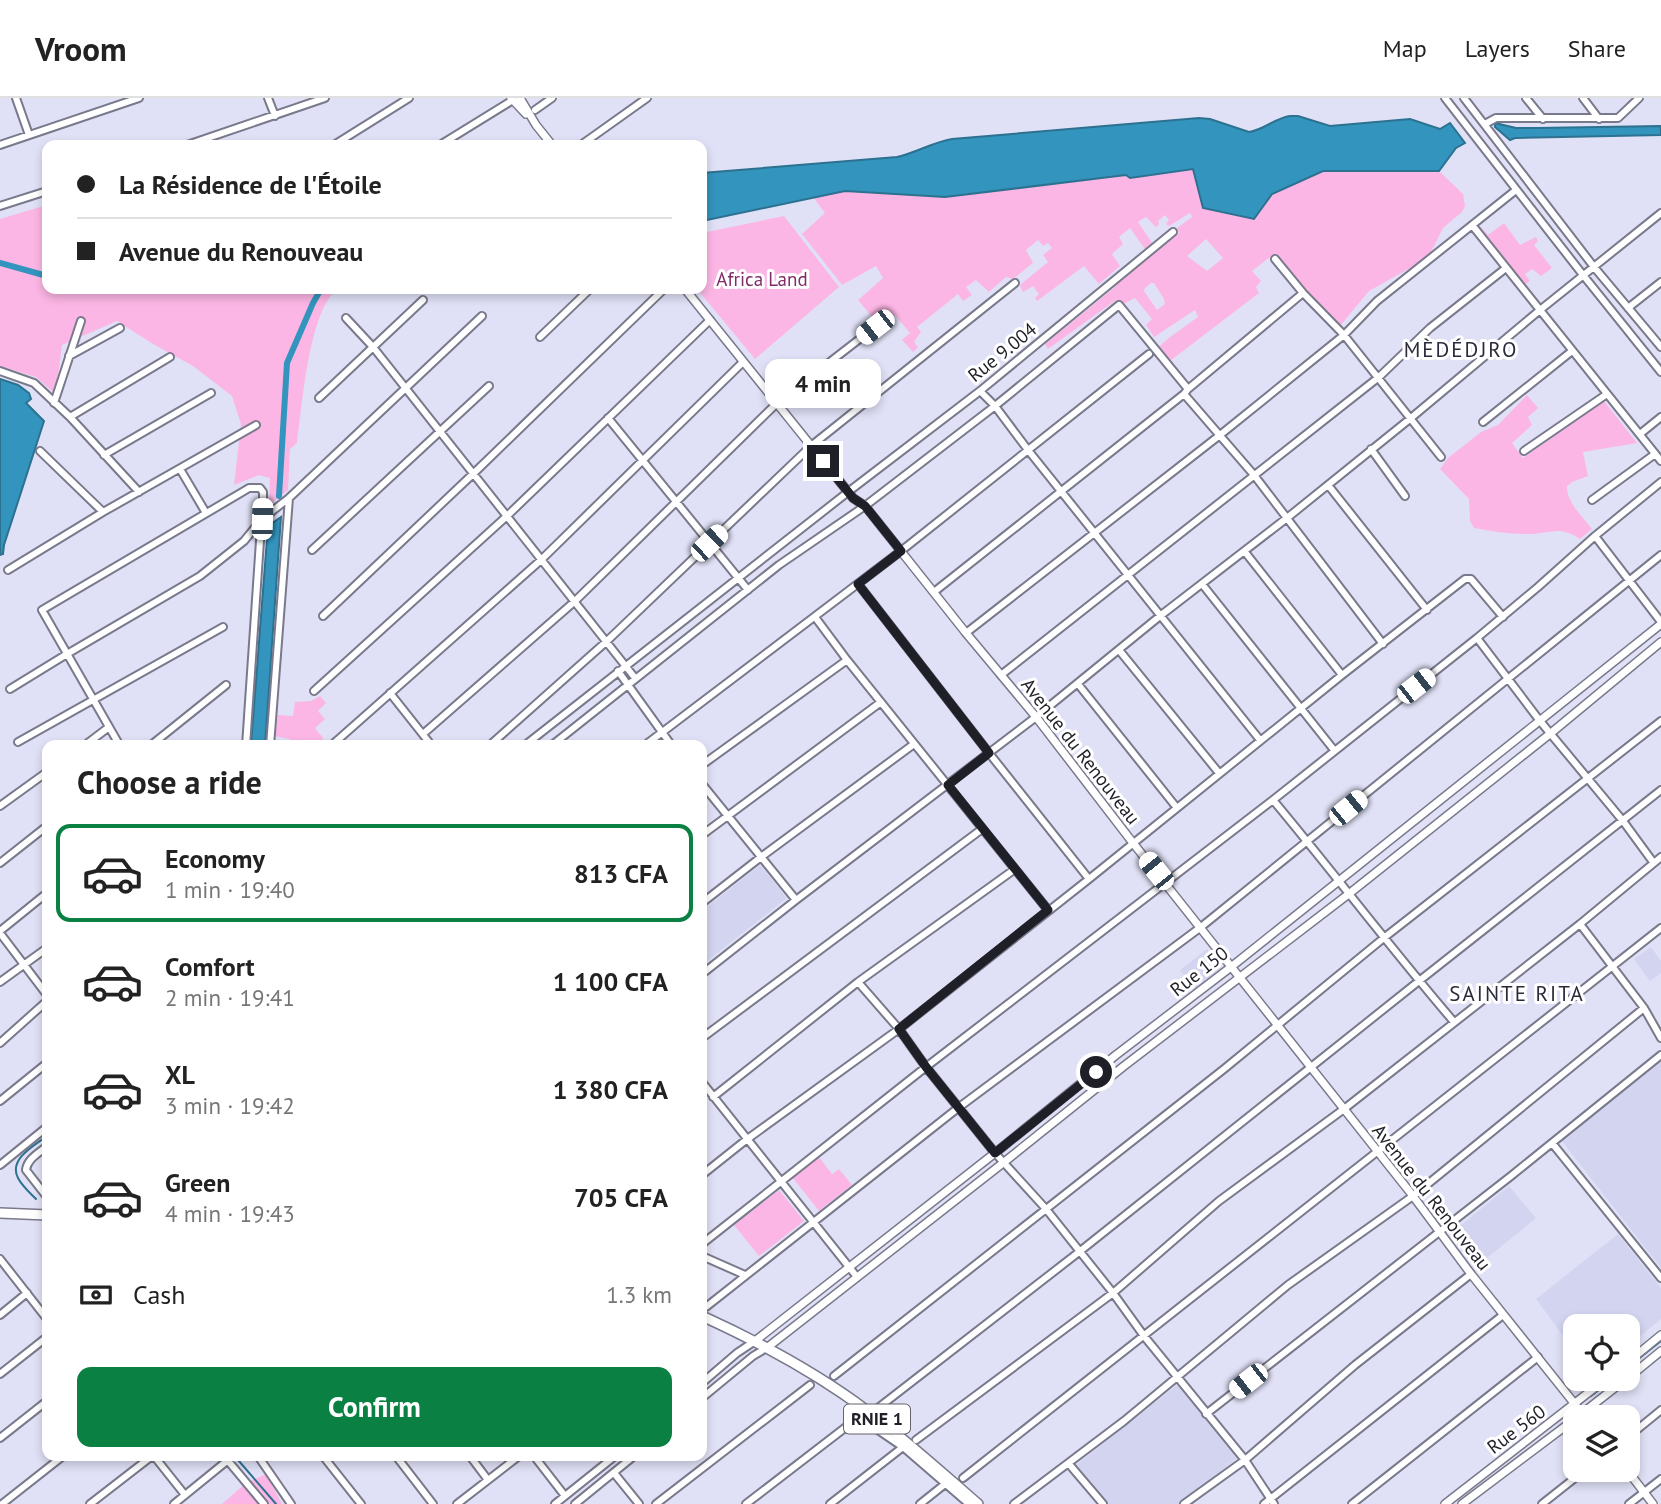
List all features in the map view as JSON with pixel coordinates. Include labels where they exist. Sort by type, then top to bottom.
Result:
[{"type":"highway","points":[[0,1213],[42,1214]]},
{"type":"highway","name":"RNIE 1","points":[[707,1313],[768,1347],[866,1410],[978,1504]]},
{"type":"main road","points":[[515,99],[548,140]]},
{"type":"main road","name":"Avenue du Renouveau","points":[[689,294],[851,495],[865,506],[966,634],[1036,717],[1575,1404]]},
{"type":"main road","name":"Rue 150","points":[[755,1341],[1231,967],[1661,623]]},
{"type":"main road","name":"Rue 150","points":[[768,1347],[1124,1066],[1350,893],[1661,642]]},
{"type":"main road","points":[[1116,1055],[1124,1066]]},
{"type":"main road","points":[[1640,1352],[1661,1335]]},
{"type":"main road","name":"Rue 560","points":[[1640,1368],[1661,1351]]},
{"type":"main road","name":"Rue 560","points":[[1445,1504],[1591,1391]]},
{"type":"main road","name":"Rue 560","points":[[1594,1405],[1611,1391]]},
{"type":"main road","name":"Rue 560","points":[[1463,1504],[1563,1430]]},
{"type":"main road","points":[[1635,1482],[1653,1504]]},
{"type":"street","points":[[16,98],[29,135]]},
{"type":"street","points":[[0,145],[139,98]]},
{"type":"street","points":[[268,98],[275,116]]},
{"type":"street","points":[[202,140],[325,98]]},
{"type":"street","points":[[342,140],[409,98]]},
{"type":"street","points":[[534,110],[552,98]]},
{"type":"street","points":[[588,140],[647,98]]},
{"type":"street","points":[[1445,98],[1661,372]]},
{"type":"street","points":[[1464,98],[1594,267],[1661,347]]},
{"type":"street","points":[[1526,98],[1543,119]]},
{"type":"street","points":[[1583,98],[1599,119]]},
{"type":"street","points":[[1485,124],[1496,118],[1618,118],[1639,98]]},
{"type":"street","points":[[448,140],[515,99]]},
{"type":"street","points":[[966,634],[1344,335],[1377,302],[1516,190]]},
{"type":"street","points":[[0,206],[42,193]]},
{"type":"street","points":[[707,970],[1245,552],[1661,213]]},
{"type":"street","points":[[1472,225],[1661,461]]},
{"type":"street","name":"Rue 9.004","points":[[532,740],[738,577],[851,495],[1173,232]]},
{"type":"street","points":[[1275,259],[1303,293],[1344,335],[1441,457]]},
{"type":"street","points":[[1001,675],[1378,377],[1430,328],[1506,268]]},
{"type":"street","points":[[1628,308],[1661,282]]},
{"type":"street","points":[[496,740],[607,641],[811,446],[1015,283]]},
{"type":"street","points":[[934,592],[1186,392],[1303,293]]},
{"type":"street","points":[[540,337],[585,294]]},
{"type":"street","points":[[323,616],[659,294]]},
{"type":"street","points":[[319,398],[423,300]]},
{"type":"street","name":"Rue 9.004","points":[[558,740],[779,565],[865,506],[1119,305],[1186,392]]},
{"type":"street","points":[[10,689],[201,576],[244,541],[262,519],[289,498],[482,316]]},
{"type":"street","points":[[346,318],[406,388],[635,678]]},
{"type":"street","points":[[314,691],[507,516],[710,320]]},
{"type":"street","points":[[54,403],[80,321]]},
{"type":"street","points":[[423,734],[575,601],[777,404],[875,327]]},
{"type":"street","points":[[69,356],[120,328]]},
{"type":"street","points":[[1483,422],[1572,351]]},
{"type":"street","points":[[652,740],[901,551],[1149,354]]},
{"type":"street","points":[[70,416],[170,357]]},
{"type":"street","points":[[337,740],[541,559],[743,362]]},
{"type":"street","points":[[0,371],[34,383],[70,416],[139,492]]},
{"type":"street","points":[[312,550],[489,386]]},
{"type":"street","points":[[980,391],[995,405],[1260,740]]},
{"type":"street","points":[[1186,392],[1254,475],[1383,643]]},
{"type":"street","points":[[104,455],[211,393]]},
{"type":"street","points":[[1524,451],[1607,394]]},
{"type":"street","points":[[1640,434],[1661,417]]},
{"type":"street","points":[[608,418],[748,590]]},
{"type":"street","points":[[8,570],[103,512],[256,425]]},
{"type":"street","points":[[1371,449],[1405,496]]},
{"type":"street","points":[[40,451],[103,512]]},
{"type":"street","points":[[1592,500],[1655,454]]},
{"type":"street","points":[[180,469],[206,513]]},
{"type":"street","points":[[707,1240],[1477,638],[1661,482]]},
{"type":"street","points":[[1328,485],[1427,610]]},
{"type":"street","points":[[117,740],[42,610],[244,491],[260,488],[262,519],[246,740]]},
{"type":"street","points":[[270,740],[289,498]]},
{"type":"street","points":[[1595,536],[1661,623]]},
{"type":"street","points":[[1245,552],[1342,674]]},
{"type":"street","points":[[707,1308],[745,1275],[958,1108],[1201,927],[1661,555]]},
{"type":"street","points":[[707,1169],[899,1029],[1342,674],[1465,579],[1468,578],[1503,617]]},
{"type":"street","points":[[858,584],[1089,878]]},
{"type":"street","points":[[1202,584],[1334,750]]},
{"type":"street","points":[[815,617],[1048,910]]},
{"type":"street","points":[[18,742],[223,627]]},
{"type":"street","points":[[1477,638],[1654,862]]},
{"type":"street","points":[[1119,650],[1219,773]]},
{"type":"street","points":[[707,761],[847,660]]},
{"type":"street","points":[[618,671],[668,740]]},
{"type":"street","points":[[1078,684],[1177,808]]},
{"type":"street","points":[[157,740],[226,685]]},
{"type":"street","points":[[390,693],[428,740]]},
{"type":"street","points":[[707,831],[881,702]]},
{"type":"street","points":[[834,1376],[1661,721]]},
{"type":"street","points":[[91,740],[109,727]]},
{"type":"street","points":[[707,899],[914,744]]},
{"type":"street","points":[[0,806],[42,776]]},
{"type":"street","points":[[707,790],[796,900]]},
{"type":"street","points":[[878,1408],[1661,790]]},
{"type":"street","points":[[1273,800],[1454,1022]]},
{"type":"street","points":[[707,1034],[982,829]]},
{"type":"street","points":[[0,863],[42,830]]},
{"type":"street","points":[[916,1440],[1113,1293],[1219,1201],[1344,1109],[1661,857]]},
{"type":"street","points":[[713,1097],[858,982],[1015,869]]},
{"type":"street","points":[[42,897],[0,932],[42,988]]},
{"type":"street","points":[[1580,923],[1644,1008],[1661,1038]]},
{"type":"street","points":[[963,1478],[1658,930],[1661,940]]},
{"type":"street","points":[[0,982],[42,952]]},
{"type":"street","points":[[858,982],[899,1029],[1003,1163],[1046,1209],[1144,1336],[1245,1460],[1273,1501]]},
{"type":"street","points":[[0,1042],[42,1006]]},
{"type":"street","points":[[1014,1504],[1178,1377],[1287,1285],[1413,1195],[1644,1008]]},
{"type":"street","points":[[1206,1414],[1661,1055]]},
{"type":"street","points":[[0,1101],[42,1067]]},
{"type":"street","points":[[707,1089],[857,1278]]},
{"type":"street","points":[[0,1165],[42,1131]]},
{"type":"street","points":[[1552,1143],[1661,1278]]},
{"type":"street","points":[[42,1150],[29,1161],[26,1170],[42,1191]]},
{"type":"street","points":[[707,1258],[745,1275]]},
{"type":"street","points":[[0,1259],[42,1312]]},
{"type":"street","points":[[1184,1504],[1245,1460],[1356,1365],[1471,1274]]},
{"type":"street","points":[[0,1315],[27,1293]]},
{"type":"street","points":[[1264,1504],[1273,1501],[1503,1315]]},
{"type":"street","points":[[0,1374],[42,1341]]},
{"type":"street","points":[[707,1379],[755,1341]]},
{"type":"street","points":[[707,1394],[768,1347]]},
{"type":"street","points":[[1352,1504],[1538,1357]]},
{"type":"street","points":[[656,1504],[810,1385]]},
{"type":"street","points":[[0,1438],[42,1405]]},
{"type":"street","points":[[1640,1427],[1661,1410]]},
{"type":"street","points":[[746,1504],[859,1417],[903,1447],[969,1504]]},
{"type":"street","points":[[830,1504],[903,1447]]},
{"type":"street","points":[[2,1504],[57,1461]]},
{"type":"street","points":[[90,1504],[146,1461]]},
{"type":"street","points":[[157,1461],[185,1495]]},
{"type":"street","points":[[174,1504],[223,1461]]},
{"type":"street","points":[[231,1461],[264,1504]]},
{"type":"street","points":[[261,1461],[291,1504]]},
{"type":"street","points":[[327,1461],[361,1504]]},
{"type":"street","points":[[400,1461],[433,1504]]},
{"type":"street","points":[[474,1461],[488,1480]]},
{"type":"street","points":[[457,1504],[513,1461]]},
{"type":"street","points":[[538,1461],[565,1496]]},
{"type":"street","points":[[555,1504],[609,1461]]},
{"type":"street","points":[[575,1504],[628,1461]]},
{"type":"street","points":[[1069,1464],[1102,1504]]},
{"type":"street","points":[[614,1473],[639,1504]]},
{"type":"street","points":[[1629,1504],[1661,1479]]},
{"type":"street","points":[[1542,1504],[1570,1482]]},
{"type":"street","points":[[920,1504],[945,1484]]},
{"type":"street","points":[[1456,1495],[1463,1504]]},
{"type":"shaded area","points":[[760,865],[787,898],[707,961],[707,907]]},
{"type":"shaded area","points":[[1651,947],[1661,961],[1661,973],[1650,981],[1634,959]]},
{"type":"shaded area","points":[[1207,949],[1223,970],[1196,990],[1180,970]]},
{"type":"shaded area","points":[[1661,1062],[1661,1268],[1561,1140]]},
{"type":"shaded area","points":[[1509,1186],[1536,1218],[1477,1266],[1450,1234]]},
{"type":"shaded area","points":[[1618,1234],[1661,1288],[1661,1319],[1640,1336],[1640,1314],[1563,1314],[1563,1336],[1536,1299]]},
{"type":"shaded area","points":[[1177,1385],[1237,1458],[1180,1504],[1108,1504],[1076,1465]]},
{"type":"green space","points":[[1193,169],[1272,194],[1323,171],[1439,171],[1463,194],[1465,206],[1462,212],[1443,228],[1428,258],[1369,291],[1340,326],[1305,291],[1274,254],[1252,271],[1261,281],[1256,287],[1259,293],[1166,364],[1154,351],[1198,317],[1195,310],[1154,337],[1146,325],[1152,319],[1135,298],[1121,305],[1116,300],[1048,349],[1045,344],[1179,233],[1177,228],[1192,217],[1190,213],[1169,226],[1166,224],[1169,220],[1165,215],[1156,227],[1146,217],[1138,222],[1153,244],[1145,249],[1130,228],[1119,237],[1123,244],[1112,254],[1120,266],[1099,284],[1084,266],[1037,301],[1035,298],[1039,294],[1033,286],[1023,292],[1020,285],[1048,262],[1043,255],[1052,248],[1048,243],[1043,246],[1038,240],[1026,250],[1033,263],[1013,279],[1006,277],[989,292],[976,280],[966,287],[972,295],[963,301],[958,294],[917,327],[921,332],[914,342],[918,347],[913,352],[902,340],[910,333],[895,315],[880,326],[858,300],[883,278],[876,266],[842,285],[802,234],[825,213],[813,197],[845,191],[945,197],[1126,175],[1131,178]],"holes":[[[1206,239],[1223,258],[1207,271],[1187,256]],[[1154,283],[1164,299],[1165,304],[1157,310],[1144,291]]]},
{"type":"green space","points":[[42,206],[42,294],[333,294],[320,316],[314,337],[297,443],[290,449],[288,490],[269,505],[270,478],[259,475],[234,485],[241,424],[232,396],[193,366],[117,321],[62,345],[57,384],[53,392],[36,377],[0,366],[0,219]]},
{"type":"green space","name":"Africa Land","points":[[784,216],[839,287],[755,359],[701,294],[707,294],[707,232]]},
{"type":"green space","points":[[1504,223],[1520,245],[1536,237],[1538,241],[1534,245],[1552,268],[1541,276],[1532,269],[1525,274],[1530,281],[1523,286],[1477,228],[1480,226],[1488,235]]},
{"type":"green space","points":[[1527,395],[1538,408],[1528,417],[1532,425],[1512,443],[1523,458],[1604,401],[1637,443],[1583,452],[1588,476],[1567,486],[1569,498],[1592,529],[1580,539],[1559,531],[1519,534],[1474,528],[1470,521],[1469,499],[1440,469],[1448,458],[1481,432],[1498,425]]},
{"type":"green space","points":[[320,696],[326,703],[318,711],[325,719],[315,728],[322,740],[290,740],[275,736],[278,715],[293,716],[295,702],[311,701]]},
{"type":"green space","points":[[819,1157],[832,1174],[839,1169],[852,1185],[819,1211],[792,1177]]},
{"type":"green space","points":[[779,1190],[804,1221],[759,1256],[734,1225]]},
{"type":"green space","points":[[266,1474],[282,1504],[222,1504],[246,1483]]},
{"type":"water","points":[[1298,116],[1330,126],[1410,119],[1440,129],[1450,123],[1465,143],[1456,148],[1439,171],[1323,171],[1272,194],[1254,219],[1203,208],[1193,169],[945,197],[845,191],[707,220],[707,173],[897,157],[952,139],[1199,118],[1249,132],[1279,119]]},
{"type":"water","points":[[1495,123],[1516,128],[1661,126],[1661,135],[1510,140],[1495,127]]},
{"type":"water","points":[[0,379],[18,385],[29,393],[31,399],[26,403],[44,421],[3,554],[0,555]]},
{"type":"water","points":[[281,517],[265,740],[251,740],[268,526]]},
{"type":"waterway","points":[[0,263],[42,275]]},
{"type":"waterway","points":[[279,496],[287,363],[318,294]]},
{"type":"waterway","points":[[36,1199],[24,1187],[16,1171],[24,1153],[42,1140]]},
{"type":"waterway","points":[[1640,1358],[1661,1341]]},
{"type":"waterway","points":[[1591,1396],[1597,1391]]},
{"type":"waterway","points":[[239,1461],[276,1504]]},
{"type":"district","name":"MÈDÉDJRO","points":[[1461,350]]},
{"type":"district","name":"SAINTE RITA","points":[[1517,994]]},
{"type":"route","points":[[823,461],[853,498],[865,506],[901,551],[858,584],[989,753],[948,785],[1048,910],[899,1029],[995,1153],[1096,1072]]}]
